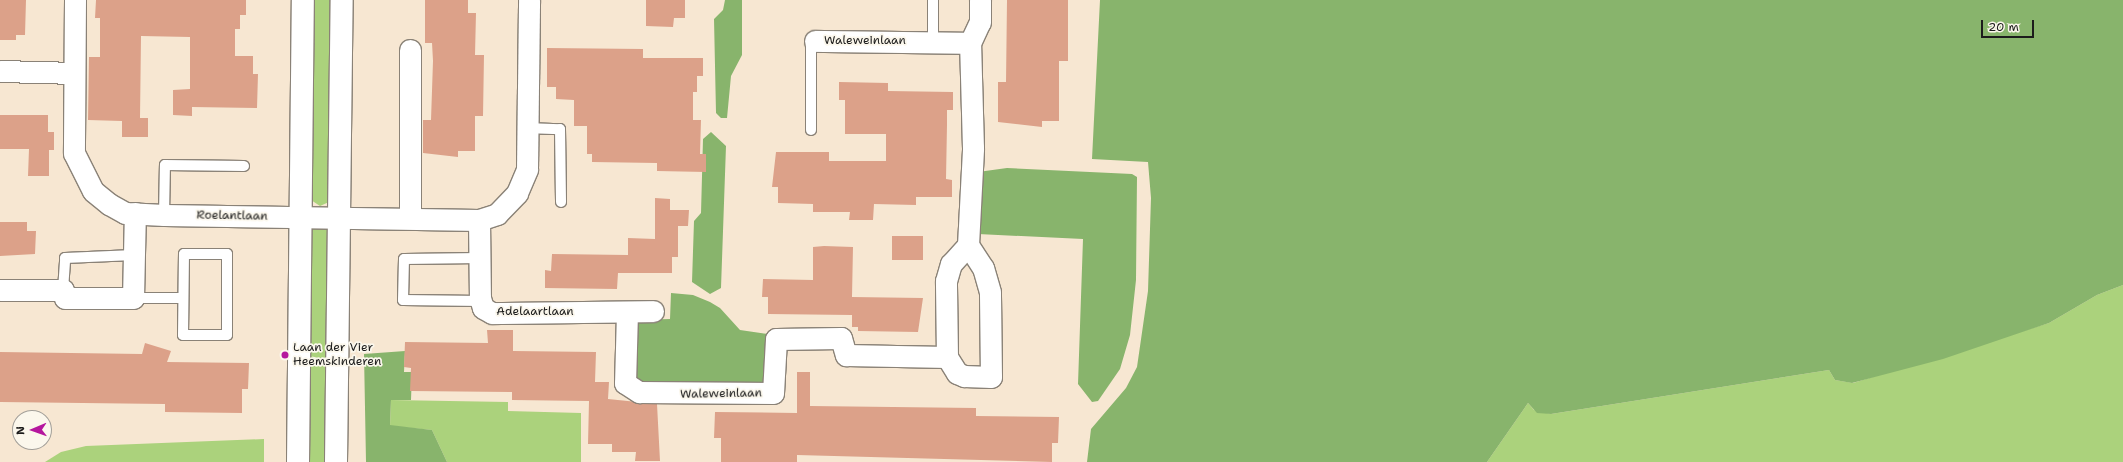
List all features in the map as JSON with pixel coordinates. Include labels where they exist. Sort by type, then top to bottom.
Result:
[{"type":"street","name":"Roelantlaan","points":[[75,0],[74,153],[79,168],[93,191],[109,204],[125,213],[164,215],[339,217]]},
{"type":"street","points":[[298,462],[303,0]]},
{"type":"street","points":[[336,462],[342,0]]},
{"type":"street","points":[[339,217],[480,220],[497,214],[517,193],[527,169],[525,128],[529,0]]},
{"type":"street","points":[[968,245],[951,264],[946,281],[947,357],[957,373],[964,376],[991,377],[990,292],[983,268],[968,245],[973,148],[970,43],[980,22],[980,0]]},
{"type":"street","name":"Waleweinlaan","points":[[815,41],[933,40],[970,43]]},
{"type":"street","points":[[410,50],[410,218]]},
{"type":"street","points":[[0,71],[74,73]]},
{"type":"street","points":[[0,290],[63,290],[65,298],[133,298],[136,213]]},
{"type":"street","name":"Adelaartlaan","points":[[480,220],[481,301],[483,308],[492,313],[653,311]]},
{"type":"street","name":"Waleweinlaan","points":[[627,312],[625,383],[639,392],[773,393],[776,339],[841,338],[846,355],[947,357]]},
{"type":"lane","points":[[933,0],[933,40]]},
{"type":"lane","name":"Waleweinlaan","points":[[811,130],[811,47],[815,41]]},
{"type":"lane","points":[[525,128],[560,129],[561,202]]},
{"type":"lane","points":[[164,215],[165,165],[244,166]]},
{"type":"lane","points":[[184,254],[227,254],[226,335],[183,335],[183,298],[184,254]]},
{"type":"lane","points":[[63,290],[65,258],[134,256]]},
{"type":"lane","points":[[480,258],[404,259],[404,300],[481,301]]},
{"type":"lane","points":[[133,298],[183,298]]},
{"type":"green space","points":[[312,0],[336,0],[329,202],[320,206],[308,198]]},
{"type":"green space","points":[[725,0],[742,0],[742,55],[731,76],[727,118],[721,118],[716,113],[714,19],[723,10]]},
{"type":"green space","points":[[1100,0],[2123,0],[2123,285],[2097,295],[2049,323],[1943,359],[1852,383],[1835,380],[1829,370],[1551,414],[1537,413],[1528,403],[1487,462],[1087,462],[1091,429],[1126,388],[1137,367],[1148,291],[1151,198],[1148,162],[1092,159]]},
{"type":"green space","points":[[711,132],[726,146],[721,288],[710,294],[692,282],[694,221],[701,213],[703,139]]},
{"type":"green space","points":[[1007,168],[1132,174],[1137,177],[1136,280],[1130,335],[1120,369],[1098,401],[1092,402],[1078,384],[1083,239],[978,234],[978,172]]},
{"type":"green space","points":[[313,227],[329,227],[332,462],[305,462],[309,234]]},
{"type":"green space","points":[[2123,285],[2123,462],[1487,462],[1528,403],[1534,410],[1551,414],[1829,370],[1835,380],[1853,383],[2049,323],[2097,295]]},
{"type":"green space","points":[[671,293],[693,295],[710,302],[720,308],[740,330],[768,334],[766,386],[641,386],[637,380],[637,320],[670,319]]},
{"type":"green space","points":[[405,351],[404,372],[412,372],[411,400],[391,400],[390,425],[432,430],[447,462],[366,462],[364,354]]},
{"type":"green space","points":[[391,400],[508,402],[508,411],[581,413],[581,462],[447,462],[432,430],[390,426]]},
{"type":"green space","points":[[264,439],[264,462],[45,462],[61,452],[86,446]]},
{"type":"building","points":[[0,0],[26,0],[25,35],[16,35],[16,40],[0,40]]},
{"type":"building","points":[[96,0],[246,0],[246,15],[240,15],[240,29],[235,29],[235,56],[253,56],[253,74],[258,74],[257,108],[192,107],[192,116],[173,115],[173,90],[190,89],[190,37],[141,36],[140,118],[148,118],[148,137],[122,137],[122,121],[88,120],[89,57],[100,57],[100,18],[95,18]]},
{"type":"building","points":[[425,0],[468,0],[468,13],[476,13],[475,55],[484,55],[483,116],[475,116],[475,151],[458,151],[458,157],[423,153],[423,120],[431,120],[433,61],[432,43],[425,43]]},
{"type":"building","points":[[646,0],[685,0],[685,18],[674,18],[673,27],[646,26]]},
{"type":"building","points":[[1007,0],[1068,0],[1068,61],[1059,61],[1059,121],[1042,121],[1042,127],[998,122],[998,82],[1006,82]]},
{"type":"building","points":[[547,48],[643,49],[643,58],[703,58],[703,76],[697,76],[697,92],[693,92],[693,120],[701,120],[700,154],[706,154],[706,172],[657,171],[657,163],[592,162],[592,154],[587,154],[587,126],[574,126],[574,100],[556,99],[556,87],[547,87]]},
{"type":"building","points":[[839,82],[888,83],[888,91],[953,92],[953,110],[947,110],[946,179],[952,180],[952,197],[916,197],[916,205],[874,204],[873,220],[849,220],[850,212],[813,212],[813,204],[778,203],[778,187],[772,187],[776,152],[829,152],[829,161],[886,161],[886,134],[845,134],[845,100],[839,100]]},
{"type":"building","points":[[0,115],[48,115],[48,132],[54,132],[54,150],[49,150],[49,176],[28,176],[29,149],[0,149]]},
{"type":"building","points":[[655,198],[670,199],[670,210],[689,210],[688,226],[678,226],[678,257],[672,257],[672,273],[618,273],[617,289],[545,288],[545,270],[551,271],[552,254],[628,255],[628,238],[655,239]]},
{"type":"building","points":[[0,222],[27,222],[27,231],[36,231],[35,254],[0,256]]},
{"type":"building","points":[[892,236],[923,236],[923,260],[892,260]]},
{"type":"building","points":[[813,247],[853,247],[852,297],[923,298],[918,332],[858,331],[858,327],[852,327],[852,315],[768,314],[768,297],[762,297],[763,279],[813,280]]},
{"type":"building","points":[[487,330],[513,330],[513,351],[596,352],[595,382],[609,382],[608,399],[657,404],[660,461],[635,461],[636,452],[612,452],[612,444],[588,444],[589,401],[512,400],[512,392],[410,391],[411,368],[404,367],[405,342],[488,343]]},
{"type":"building","points":[[145,343],[171,351],[167,362],[249,363],[248,389],[242,389],[242,413],[165,412],[165,404],[0,402],[0,352],[142,354]]},
{"type":"building","points":[[797,372],[810,372],[810,406],[976,408],[976,416],[1059,417],[1058,443],[1052,443],[1052,462],[797,455],[797,462],[721,462],[721,438],[714,438],[715,412],[797,413]]},
{"type":"place","name":"Laan der Vier Heemskinderen","points":[[285,355]]}]
